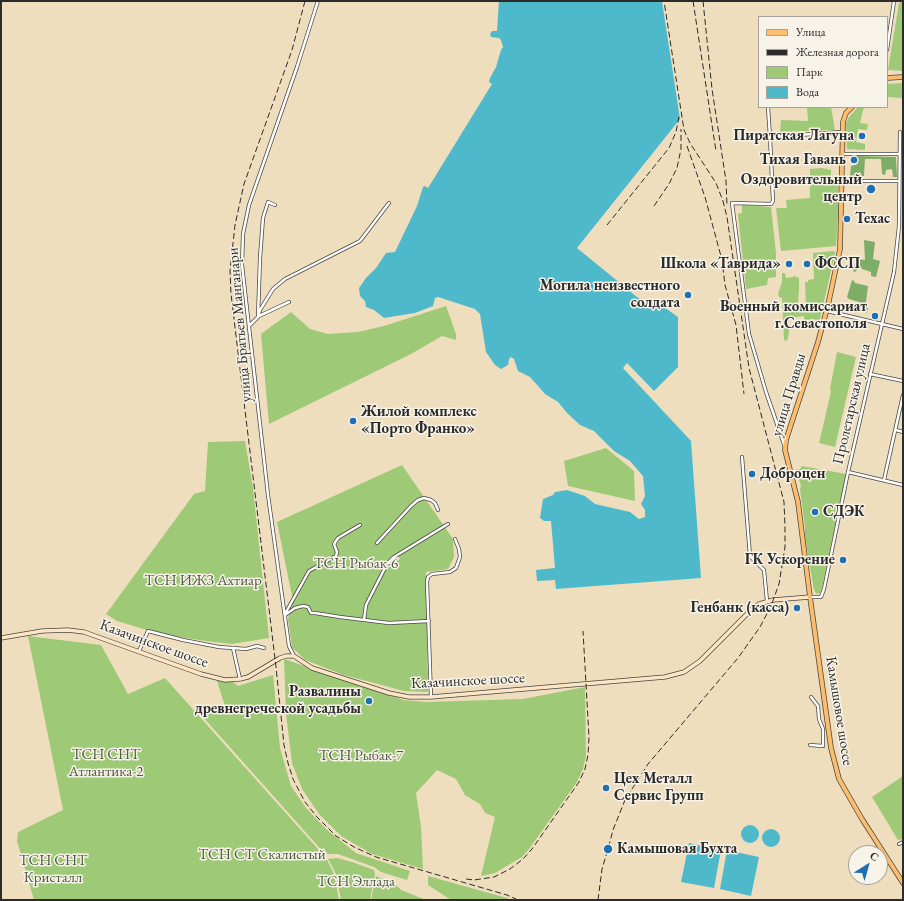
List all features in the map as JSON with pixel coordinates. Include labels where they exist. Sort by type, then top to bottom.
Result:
[{"type":"main road","points":[[888,78],[903,77]]},
{"type":"main road","name":"улица Правды","points":[[810,597],[798,502],[785,450],[786,440],[818,342],[840,249],[843,154],[842,132],[844,117],[851,108]]},
{"type":"main road","name":"Казачинское шоссе","points":[[1,638],[42,631],[76,631],[97,636],[208,676],[225,680],[240,679],[257,672],[280,658],[294,656],[312,668],[382,691],[409,697],[431,697],[638,680],[665,677],[684,672],[700,661],[752,609],[759,604],[767,601],[810,597]]},
{"type":"main road","name":"Камышовое шоссе","points":[[810,597],[831,748],[839,779],[862,819],[903,883]]},
{"type":"street","name":"улица Братьев Манганари","points":[[294,656],[290,646],[268,495],[242,265],[243,234],[249,206],[318,1]]},
{"type":"street","points":[[888,43],[894,1]]},
{"type":"street","points":[[768,108],[773,201],[771,204],[732,203],[749,334],[785,450]]},
{"type":"street","points":[[770,137],[842,132]]},
{"type":"street","name":"Пролетарская улица","points":[[810,597],[821,597],[824,589],[848,472],[894,272],[899,226],[900,132]]},
{"type":"street","points":[[843,154],[899,154]]},
{"type":"street","points":[[842,181],[899,181]]},
{"type":"street","points":[[258,316],[263,218],[268,202],[275,205]]},
{"type":"street","points":[[249,325],[258,316],[273,289],[285,279],[360,240],[389,203]]},
{"type":"street","points":[[258,316],[288,302]]},
{"type":"street","points":[[826,311],[903,329]]},
{"type":"street","points":[[870,374],[903,381]]},
{"type":"street","points":[[884,480],[903,395]]},
{"type":"street","points":[[896,430],[903,432]]},
{"type":"street","points":[[742,458],[750,556],[764,570],[767,601]]},
{"type":"street","points":[[848,472],[903,484]]},
{"type":"street","points":[[377,544],[418,500],[424,498],[435,502],[438,510]]},
{"type":"street","points":[[364,620],[366,605],[387,564],[394,557],[448,524]]},
{"type":"street","points":[[285,615],[308,571],[336,556],[337,552],[334,544],[338,538],[360,525]]},
{"type":"street","points":[[431,697],[427,582],[428,577],[432,574],[450,572],[456,568],[460,557],[455,539]]},
{"type":"street","points":[[285,615],[295,608],[303,606],[308,608],[311,613],[330,616],[389,623],[429,621]]},
{"type":"street","points":[[139,651],[148,631],[219,647],[246,649],[257,646],[264,648]]},
{"type":"street","points":[[233,648],[240,679]]},
{"type":"street","points":[[810,745],[823,746],[823,729],[819,719],[818,706],[811,697]]},
{"type":"street","points":[[899,844],[903,842]]},
{"type":"green space","points":[[903,2],[903,71],[888,70],[899,3]]},
{"type":"green space","points":[[903,83],[903,98],[888,97],[888,84]]},
{"type":"green space","points":[[807,108],[831,108],[835,130],[780,132],[781,120],[808,121]]},
{"type":"green space","points":[[857,108],[865,108],[863,110],[860,123],[868,124],[867,130],[858,129],[856,142],[865,144],[865,150],[847,149],[846,123]]},
{"type":"green space","points":[[857,156],[896,157],[897,177],[893,177],[892,169],[886,170],[885,175],[882,174],[881,159],[865,159],[864,176],[850,177],[851,166],[858,164]]},
{"type":"green space","points":[[822,168],[831,170],[831,176],[838,176],[836,246],[781,251],[776,208],[787,208],[786,200],[810,198],[810,169]]},
{"type":"green space","points":[[742,205],[771,207],[776,253],[776,277],[768,278],[767,285],[746,289],[738,214],[742,213]]},
{"type":"green space","points":[[864,240],[875,242],[873,259],[880,261],[876,277],[871,276],[871,272],[859,268],[855,272],[853,271],[856,259],[865,260]]},
{"type":"green space","points":[[833,251],[835,254],[819,323],[814,319],[804,320],[804,316],[788,318],[789,333],[787,341],[784,340],[782,298],[779,297],[778,294],[782,282],[782,273],[785,273],[786,278],[794,276],[799,278],[798,304],[806,304],[805,282],[814,279],[813,253]]},
{"type":"green space","points":[[852,280],[855,283],[868,286],[866,302],[868,307],[867,313],[865,312],[865,306],[847,297]]},
{"type":"green space","points":[[446,306],[456,334],[456,340],[442,336],[411,354],[269,424],[261,334],[291,312],[310,329],[328,334],[358,332],[384,326]]},
{"type":"green space","points":[[837,352],[856,357],[835,447],[819,443],[831,392],[830,389]]},
{"type":"green space","name":"ТСН ИЖЗ Ахтиар","points":[[245,441],[253,488],[269,638],[232,644],[206,641],[160,634],[117,621],[106,614],[194,494],[205,491],[208,442]]},
{"type":"green space","points":[[606,448],[634,471],[635,501],[568,486],[564,461]]},
{"type":"green space","name":"ТСН Рыбак-6","points":[[402,465],[453,539],[454,557],[448,569],[426,572],[428,692],[404,691],[344,675],[305,660],[292,647],[288,619],[293,601],[277,522]]},
{"type":"green space","points":[[802,466],[846,474],[822,587],[820,593],[817,594],[814,590],[805,537],[800,489],[801,486],[796,469],[800,469]]},
{"type":"green space","points":[[28,636],[101,645],[128,694],[165,678],[326,858],[334,874],[339,900],[34,900],[17,841],[18,832],[63,810]]},
{"type":"green space","name":"ТСН Рыбак-7","points":[[284,659],[404,700],[426,702],[523,699],[585,687],[586,756],[583,769],[577,782],[529,849],[522,857],[495,873],[481,876],[495,817],[485,813],[480,804],[465,795],[456,779],[437,770],[416,793],[421,827],[423,869],[372,854],[341,836],[319,814],[302,789],[292,763],[286,714]]},
{"type":"green space","points":[[273,675],[280,748],[291,786],[306,808],[326,829],[356,853],[410,871],[407,880],[381,872],[374,867],[338,854],[325,854],[194,707],[225,706],[217,681],[233,682],[238,686]]},
{"type":"green space","points":[[903,776],[903,839],[898,840],[872,797]]},
{"type":"green space","name":"ТСН Эллада","points":[[337,858],[374,870],[375,874],[370,900],[341,900],[336,874],[328,859]]},
{"type":"green space","points":[[376,876],[395,884],[401,890],[426,900],[371,900]]},
{"type":"green space","points":[[428,876],[511,900],[451,900],[428,885]]},
{"type":"water","points":[[499,1],[662,1],[680,119],[577,248],[648,306],[654,300],[678,317],[678,367],[654,391],[627,363],[623,368],[691,441],[701,578],[556,589],[555,580],[537,581],[536,570],[555,568],[551,521],[544,521],[540,518],[543,499],[553,495],[555,492],[567,490],[585,496],[595,504],[630,512],[639,519],[645,517],[645,510],[641,504],[645,496],[643,476],[630,461],[614,451],[594,431],[580,425],[558,402],[545,394],[530,377],[518,371],[514,359],[511,357],[508,365],[501,369],[495,365],[486,352],[480,314],[475,309],[438,297],[435,298],[433,306],[415,313],[384,318],[374,310],[366,307],[365,301],[360,296],[359,288],[366,278],[376,268],[386,253],[395,252],[417,206],[423,187],[425,186],[428,188],[492,84],[489,82],[490,78],[496,67],[503,47],[499,38],[491,37],[490,34],[492,31],[497,31]]},
{"type":"water","points":[[750,825],[756,828],[759,834],[756,840],[750,843],[744,840],[741,834],[744,828]]},
{"type":"water","points":[[771,829],[777,832],[780,838],[777,844],[771,847],[765,844],[762,838],[765,832]]},
{"type":"water","points":[[689,843],[721,850],[714,888],[681,882]]},
{"type":"water","points":[[727,850],[759,857],[751,896],[720,889]]},
{"type":"railway","points":[[305,1],[292,50],[244,184],[235,225],[230,271],[231,294],[284,745],[288,763],[293,779],[305,802],[317,817],[336,836],[354,847],[376,857],[507,895],[518,900]]},
{"type":"railway","points":[[598,900],[602,869],[613,830],[625,800],[648,764],[738,658],[760,627],[771,606],[779,584],[785,547],[784,502],[749,368],[727,217],[716,183],[690,143],[684,130],[664,1]]},
{"type":"railway","points":[[693,1],[716,151]]},
{"type":"railway","points":[[703,1],[712,89],[726,181],[727,205]]},
{"type":"railway","points":[[607,225],[669,148],[676,132],[679,117]]},
{"type":"railway","points":[[654,206],[669,184],[677,168],[681,149],[681,129]]},
{"type":"railway","points":[[687,146],[705,197],[722,260],[725,285],[736,325],[744,394]]},
{"type":"railway","points":[[466,879],[474,880],[494,877],[510,869],[523,859],[532,849],[579,782],[585,769],[588,755],[589,737],[583,631]]},
{"type":"place","name":"Пиратская Лагуна","points":[[862,136]]},
{"type":"place","name":"Тихая Гавань","points":[[854,160]]},
{"type":"place","name":"Оздоровительный центр","points":[[871,189]]},
{"type":"place","name":"Техас","points":[[847,219]]},
{"type":"place","name":"Школа «Таврида»","points":[[789,264]]},
{"type":"place","name":"ФССП","points":[[807,264]]},
{"type":"place","name":"Могила неизвестного солдата","points":[[688,295]]},
{"type":"place","name":"Военный комиссариат г.Севастополя","points":[[875,316]]},
{"type":"place","name":"Жилой комплекс «Порто Франко»","points":[[353,421]]},
{"type":"place","name":"Доброцен","points":[[752,474]]},
{"type":"place","name":"СДЭК","points":[[815,512]]},
{"type":"place","name":"ГК Ускорение","points":[[843,560]]},
{"type":"place","name":"Генбанк (касса)","points":[[797,608]]},
{"type":"place","name":"Развалины древнегреческой усадьбы","points":[[369,701]]},
{"type":"place","name":"Цех Металл Сервис Групп","points":[[606,788]]},
{"type":"place","name":"Камышовая Бухта","points":[[608,849]]},
{"type":"park label","name":"ТСН СНТ Атлантика-2","points":[[106,764]]},
{"type":"park label","name":"ТСН СТ Скалистый","points":[[262,855]]},
{"type":"park label","name":"ТСН СНТ Кристалл","points":[[53,870]]}]
